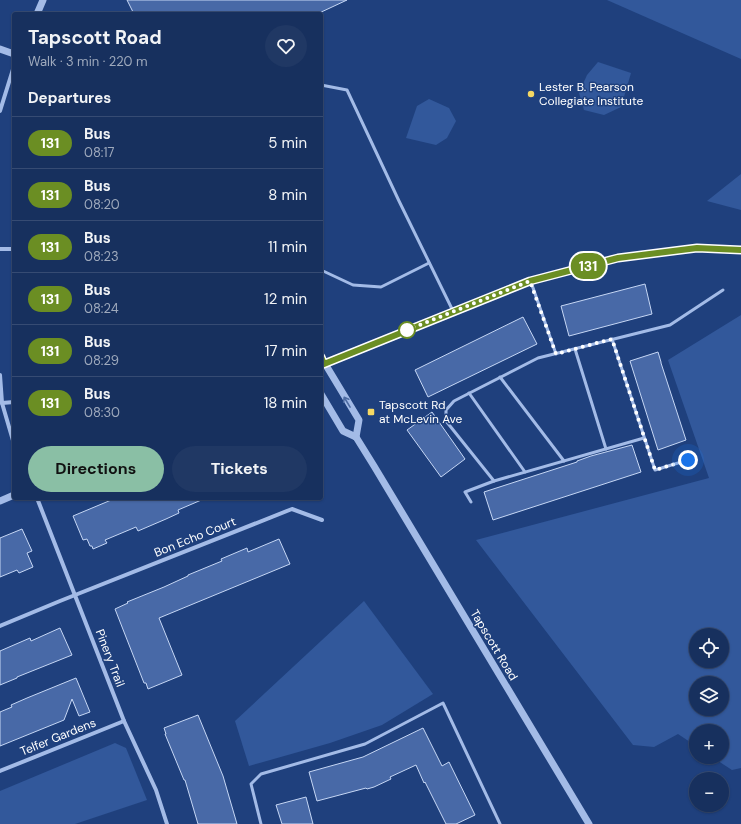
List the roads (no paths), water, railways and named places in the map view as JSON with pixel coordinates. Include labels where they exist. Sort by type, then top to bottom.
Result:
[{"type":"street","points":[[38,12],[43,0]]},
{"type":"street","points":[[0,49],[12,53]]},
{"type":"street","points":[[0,111],[12,72]]},
{"type":"street","points":[[323,362],[530,281],[618,258],[697,248],[741,250]]},
{"type":"street","points":[[0,249],[12,249]]},
{"type":"street","points":[[323,364],[359,420],[356,437]]},
{"type":"street","points":[[0,375],[2,403],[12,437]]},
{"type":"street","name":"Tapscott Road","points":[[323,397],[343,430],[356,437],[589,824]]},
{"type":"street","points":[[2,403],[12,402]]},
{"type":"street","points":[[0,501],[12,496]]},
{"type":"street","name":"Pinery Trail","points":[[39,500],[124,721],[156,790],[167,824]]},
{"type":"street","name":"Bon Echo Court","points":[[0,626],[292,509],[322,520]]},
{"type":"street","name":"Telfer Gardens","points":[[0,771],[124,721]]},
{"type":"lane","points":[[323,85],[348,90],[399,201],[453,312]]},
{"type":"lane","points":[[323,271],[353,285],[381,287],[429,263]]},
{"type":"lane","points":[[530,281],[556,354]]},
{"type":"lane","points":[[494,481],[446,421],[446,410],[454,401],[538,358],[670,325],[723,290]]},
{"type":"lane","points":[[612,339],[655,470],[688,460]]},
{"type":"lane","points":[[575,349],[606,449]]},
{"type":"lane","points":[[500,377],[564,461]]},
{"type":"lane","points":[[469,393],[525,472]]},
{"type":"lane","points":[[471,502],[465,492],[494,481],[644,438]]},
{"type":"lane","points":[[261,824],[251,784],[261,774],[365,744],[443,703],[500,824]]},
{"type":"place","name":"Lester B. Pearson Collegiate Institute","points":[[531,94]]},
{"type":"place","name":"Tapscott Rd at McLevin Ave","points":[[371,412]]}]
